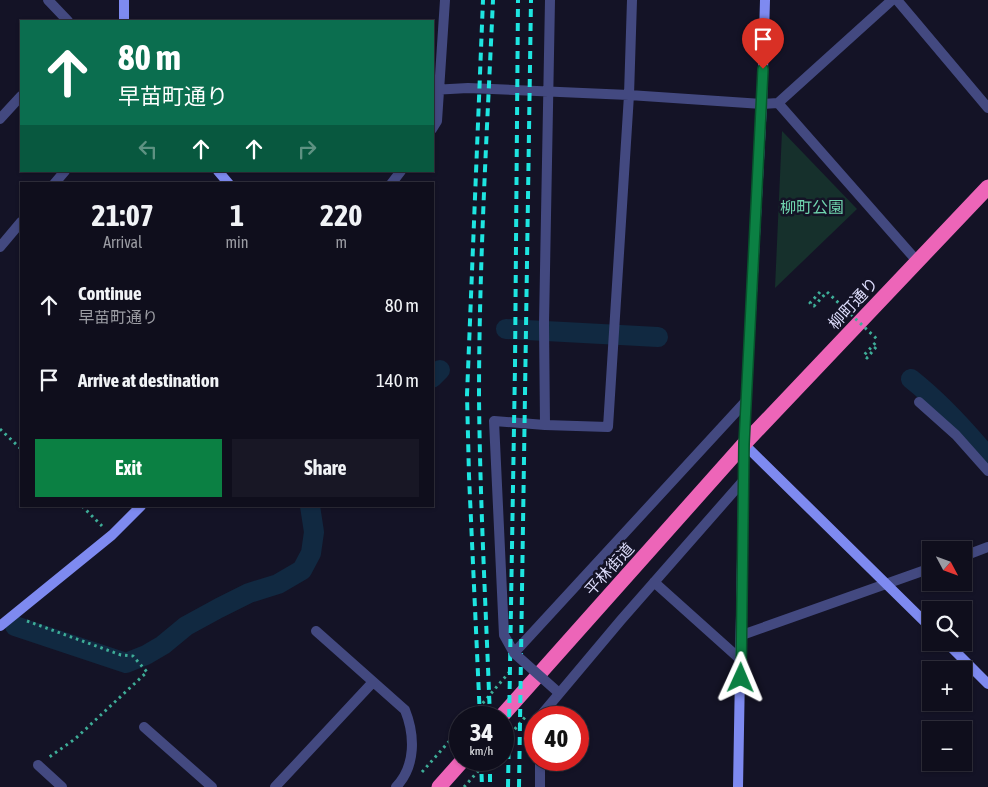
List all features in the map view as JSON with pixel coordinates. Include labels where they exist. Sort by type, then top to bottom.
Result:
[{"type":"highway","name":"柳町通り","points":[[744,444],[988,187]]},
{"type":"highway","name":"平林街道","points":[[511,706],[744,444]]},
{"type":"highway","points":[[438,787],[452,771]]},
{"type":"street","points":[[48,0],[67,20]]},
{"type":"street","points":[[124,0],[124,20]]},
{"type":"street","points":[[434,125],[437,120],[436,90],[444,0]]},
{"type":"street","points":[[545,425],[544,324],[550,0]]},
{"type":"street","points":[[559,693],[514,653],[504,634],[494,422],[608,427],[629,95],[632,0]]},
{"type":"street","points":[[739,786],[744,444],[762,104],[765,0]]},
{"type":"street","points":[[436,90],[458,88],[548,91],[762,104],[778,103],[892,0]]},
{"type":"street","points":[[897,0],[988,108]]},
{"type":"street","points":[[0,119],[20,97]]},
{"type":"street","points":[[778,103],[917,261]]},
{"type":"street","points":[[56,182],[64,172]]},
{"type":"street","points":[[219,172],[228,182]]},
{"type":"street","points":[[0,247],[20,223]]},
{"type":"street","points":[[514,653],[746,400]]},
{"type":"street","points":[[920,402],[956,435],[988,471]]},
{"type":"street","points":[[744,444],[922,619]]},
{"type":"street","points":[[548,706],[743,481]]},
{"type":"street","points":[[0,626],[112,535],[140,507]]},
{"type":"street","points":[[972,554],[987,550]]},
{"type":"street","points":[[742,635],[922,571]]},
{"type":"street","points":[[654,582],[741,660]]},
{"type":"street","points":[[316,631],[404,710],[410,724],[412,747],[409,769],[396,787]]},
{"type":"street","points":[[955,651],[988,684]]},
{"type":"street","points":[[275,787],[373,682]]},
{"type":"street","points":[[144,727],[208,786]]},
{"type":"street","points":[[38,765],[62,787]]},
{"type":"street","points":[[538,771],[540,787]]},
{"type":"path","points":[[820,292],[810,303],[814,306],[827,292],[878,340],[864,355],[867,358],[876,347]]},
{"type":"path","points":[[0,429],[20,448]]},
{"type":"path","points":[[83,507],[112,535]]},
{"type":"path","points":[[12,616],[121,655],[133,656],[147,672],[75,739],[38,765]]},
{"type":"path","points":[[418,776],[449,741]]},
{"type":"path","points":[[464,787],[478,771]]},
{"type":"green space","name":"柳町公園","points":[[782,131],[857,209],[775,288]]},
{"type":"waterway","points":[[506,329],[658,337]]},
{"type":"waterway","points":[[434,376],[440,370]]},
{"type":"waterway","points":[[911,379],[951,416],[988,457]]},
{"type":"waterway","points":[[15,626],[126,663],[146,655],[163,645],[186,626],[219,608],[249,593],[278,584],[302,570],[311,553],[314,532],[310,507]]},
{"type":"railway","points":[[479,706],[467,395],[483,0]]},
{"type":"railway","points":[[490,706],[482,517],[479,347],[493,0]]},
{"type":"railway","points":[[508,787],[515,367],[518,0]]},
{"type":"railway","points":[[519,787],[531,0]]},
{"type":"railway","points":[[481,771],[482,787]]},
{"type":"railway","points":[[490,771],[490,787]]},
{"type":"route","points":[[741,678],[744,444],[763,69]]}]
